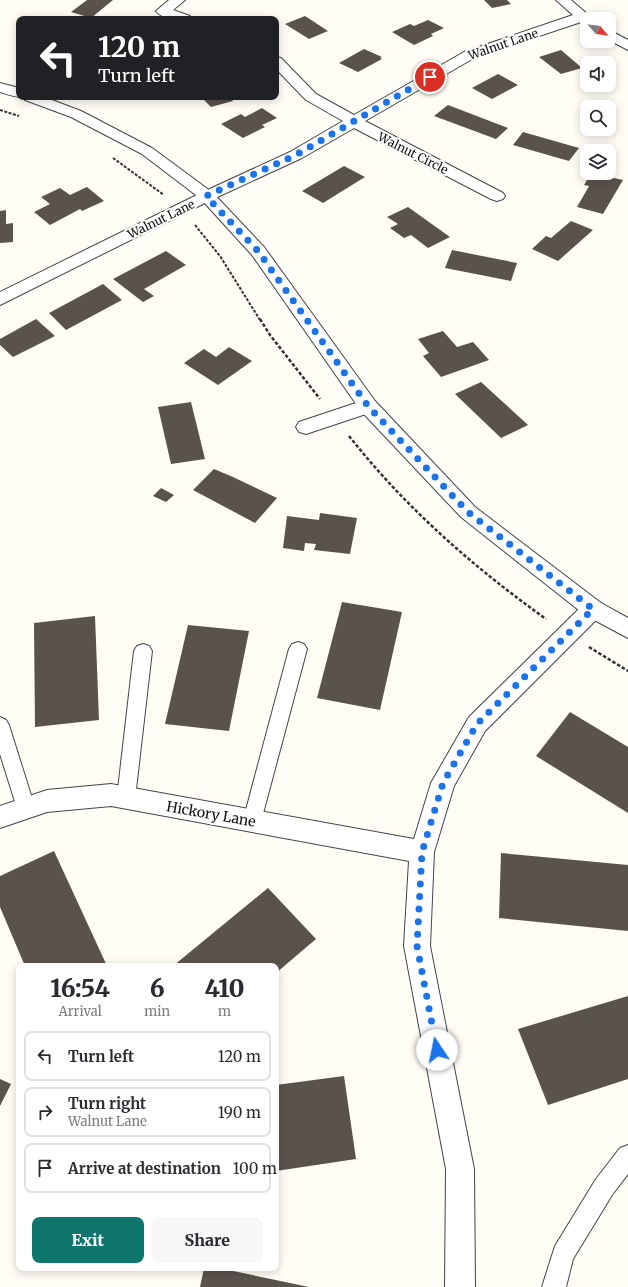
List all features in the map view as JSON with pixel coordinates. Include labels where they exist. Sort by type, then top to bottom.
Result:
[{"type":"street","points":[[176,16],[162,11],[178,0]]},
{"type":"street","points":[[563,0],[580,15]]},
{"type":"street","name":"Walnut Lane","points":[[0,299],[206,196],[296,155],[468,55],[580,21]]},
{"type":"street","points":[[616,38],[628,46]]},
{"type":"street","name":"Walnut Circle","points":[[279,64],[311,98],[497,196]]},
{"type":"street","points":[[0,86],[16,92]]},
{"type":"street","points":[[38,100],[76,114],[147,151],[206,196],[258,251],[368,406],[468,512],[593,609],[628,629]]},
{"type":"street","points":[[306,427],[368,406]]},
{"type":"street","points":[[460,1287],[460,1169],[417,946],[422,852],[443,783],[477,724],[593,609]]},
{"type":"street","name":"Hickory Lane","points":[[0,817],[47,801],[111,795],[422,852]]},
{"type":"lane","points":[[252,821],[298,649]]},
{"type":"lane","points":[[126,798],[143,651]]},
{"type":"lane","points":[[0,725],[26,808]]},
{"type":"lane","points":[[554,1287],[563,1254],[604,1186],[628,1156]]},
{"type":"path","points":[[0,110],[23,117]]},
{"type":"path","points":[[110,156],[139,175],[180,210],[195,226],[220,256],[270,335],[362,454],[392,488],[446,543],[527,606],[568,634],[628,671]]},
{"type":"building","points":[[87,0],[113,0],[93,16],[84,16],[71,12]]},
{"type":"building","points":[[484,0],[507,0],[511,4],[492,8]]},
{"type":"building","points":[[305,16],[328,31],[309,39],[285,24]]},
{"type":"building","points":[[428,20],[444,28],[431,34],[433,36],[414,45],[392,32],[410,24],[414,26]]},
{"type":"building","points":[[364,49],[382,57],[380,58],[382,59],[358,72],[339,63]]},
{"type":"building","points":[[561,50],[580,66],[580,69],[561,74],[539,57]]},
{"type":"building","points":[[498,74],[518,85],[492,99],[472,88]]},
{"type":"building","points":[[204,100],[233,101],[211,107]]},
{"type":"building","points":[[448,105],[508,128],[496,139],[434,116]]},
{"type":"building","points":[[262,108],[277,118],[262,125],[265,127],[243,138],[221,124],[241,114],[245,117]]},
{"type":"building","points":[[523,132],[579,148],[569,161],[513,145]]},
{"type":"building","points":[[344,166],[365,177],[323,203],[302,191]]},
{"type":"building","points":[[616,178],[623,180],[603,214],[577,207],[589,186],[584,185],[587,180],[616,180]]},
{"type":"building","points":[[87,187],[104,201],[82,211],[80,209],[50,225],[34,212],[50,204],[41,197],[60,188],[70,195]]},
{"type":"building","points":[[408,207],[450,237],[428,248],[411,235],[404,238],[390,228],[398,224],[387,217]]},
{"type":"building","points":[[6,210],[6,224],[13,223],[13,242],[0,243],[0,211]]},
{"type":"building","points":[[571,221],[593,230],[558,261],[532,249],[546,236],[551,238]]},
{"type":"building","points":[[452,250],[517,263],[511,281],[445,268]]},
{"type":"building","points":[[166,251],[186,265],[144,289],[154,296],[143,302],[113,279]]},
{"type":"building","points":[[103,284],[122,300],[66,330],[49,313]]},
{"type":"building","points":[[36,319],[55,336],[13,357],[0,345],[0,339]]},
{"type":"building","points":[[443,331],[457,347],[473,342],[489,360],[441,377],[423,356],[429,353],[418,339]]},
{"type":"building","points":[[229,347],[252,361],[218,385],[184,363],[204,349],[216,357]]},
{"type":"building","points":[[481,382],[528,425],[501,438],[455,394]]},
{"type":"building","points":[[191,402],[205,459],[171,464],[158,407]]},
{"type":"building","points":[[214,469],[277,498],[255,523],[193,490]]},
{"type":"building","points":[[161,488],[174,495],[166,502],[153,496]]},
{"type":"building","points":[[320,513],[357,518],[350,554],[314,550],[316,544],[305,543],[304,551],[283,548],[287,516],[319,520]]},
{"type":"building","points":[[342,602],[402,612],[380,710],[317,698]]},
{"type":"building","points":[[95,616],[99,720],[35,727],[34,623]]},
{"type":"building","points":[[188,625],[249,631],[229,731],[165,724]]},
{"type":"building","points":[[570,712],[628,747],[628,813],[536,756]]},
{"type":"building","points":[[54,851],[106,963],[24,963],[0,907],[0,876]]},
{"type":"building","points":[[501,853],[628,865],[628,931],[499,918]]},
{"type":"building","points":[[268,888],[316,939],[279,970],[279,963],[177,963]]},
{"type":"building","points":[[628,996],[628,1079],[548,1105],[518,1029]]},
{"type":"building","points":[[344,1076],[356,1159],[279,1171],[279,1085]]},
{"type":"building","points":[[0,1079],[11,1084],[0,1106]]},
{"type":"building","points":[[203,1271],[233,1271],[309,1287],[200,1287]]},
{"type":"route","points":[[430,77],[296,155],[206,196],[258,251],[368,406],[468,512],[593,609],[477,724],[443,783],[422,852],[417,946],[437,1050]]}]
